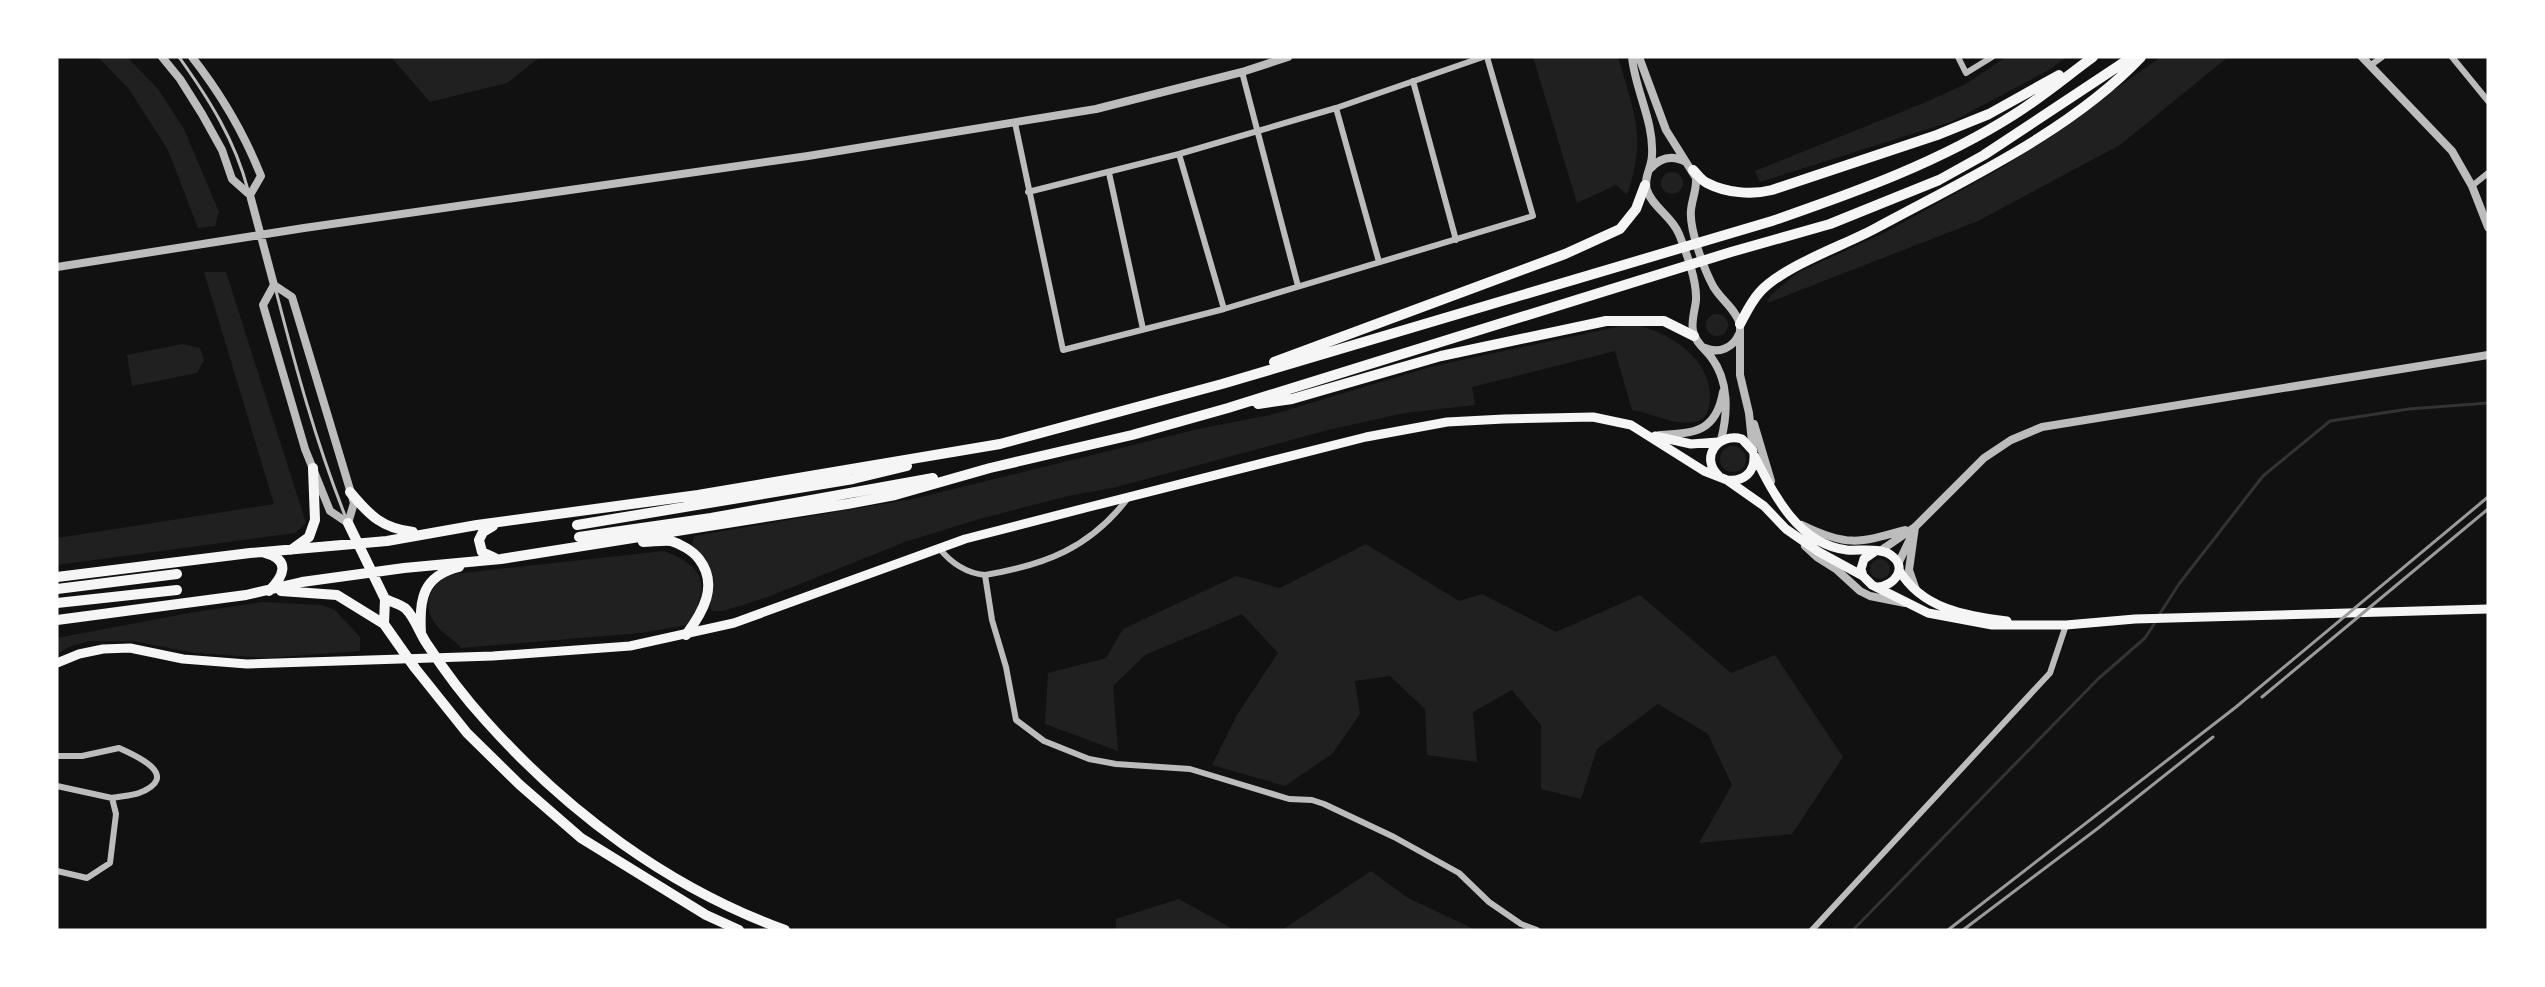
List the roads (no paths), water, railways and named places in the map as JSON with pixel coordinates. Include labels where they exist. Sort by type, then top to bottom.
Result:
[{"type":"highway","points":[[1690,167],[1706,183],[1722,188],[1758,193],[1772,190],[1937,135],[1989,114],[2092,57]]},
{"type":"highway","points":[[577,525],[853,478],[1000,444],[1222,384],[1772,221],[1851,194],[1915,168],[2015,114],[2092,57]]},
{"type":"highway","points":[[423,639],[421,598],[433,580],[448,570],[501,559],[895,495],[990,468],[1132,435],[1228,408],[1731,252],[1830,224],[1939,180],[1984,155],[2132,57]]},
{"type":"highway","points":[[1740,328],[1760,291],[1788,270],[1848,243],[2006,158],[2120,80],[2141,57]]},
{"type":"highway","points":[[1222,384],[1304,350],[1359,332],[1565,254],[1620,229],[1636,209],[1645,184]]},
{"type":"highway","points":[[1228,408],[1292,399],[1441,356],[1606,321],[1664,321],[1694,336]]},
{"type":"highway","points":[[57,577],[258,552],[387,541],[698,495],[1000,444]]},
{"type":"highway","points":[[291,550],[309,537],[315,520],[313,468]]},
{"type":"highway","points":[[579,537],[711,518],[990,468]]},
{"type":"highway","points":[[350,492],[371,517],[394,530],[425,534]]},
{"type":"highway","points":[[348,523],[385,600],[384,624]]},
{"type":"highway","points":[[498,523],[483,532],[480,545],[482,552],[488,557],[501,559]]},
{"type":"highway","points":[[601,543],[670,541],[696,555],[707,573],[709,590],[701,613],[686,635]]},
{"type":"highway","points":[[258,552],[276,556],[283,566],[278,582],[268,591]]},
{"type":"highway","points":[[57,622],[268,591],[302,582],[501,559]]},
{"type":"highway","points":[[57,589],[177,574]]},
{"type":"highway","points":[[57,603],[177,590]]},
{"type":"highway","points":[[268,591],[337,595],[384,624],[415,668],[467,733],[520,785],[581,838],[678,898],[739,930]]},
{"type":"highway","points":[[385,600],[405,608],[442,667],[485,720],[545,780],[597,826],[661,871],[718,902],[785,930]]},
{"type":"main road","points":[[57,663],[79,654],[103,649],[130,648],[183,659],[247,664],[493,656],[601,649],[686,635],[734,623],[939,548],[1356,439],[1448,422],[1593,417],[1631,425],[1652,436],[1704,471],[1735,481],[1748,475],[1753,468],[1754,453]]},
{"type":"main road","points":[[1652,436],[1691,444],[1719,441],[1727,437],[1742,439],[1754,453],[1775,494],[1809,536],[1830,546],[1877,551],[1891,555],[1906,583],[1936,605],[1952,611],[1997,619],[2066,625]]},
{"type":"main road","points":[[1719,441],[1710,458],[1715,472],[1764,506],[1786,529],[1819,552],[1863,576],[1872,585],[1928,613],[1992,625],[2066,625],[2178,617],[2488,609]]},
{"type":"main road","points":[[1863,576],[1864,559],[1877,551]]},
{"type":"main road","points":[[1878,587],[1891,584],[1896,579],[1899,567]]},
{"type":"street","points":[[162,57],[180,79],[202,114],[222,150],[232,179],[250,195],[274,285],[291,297],[354,503],[348,523],[330,511],[302,439],[263,305],[274,285]]},
{"type":"street","points":[[192,57],[211,83],[247,142],[261,176],[250,195]]},
{"type":"street","points":[[57,267],[699,172],[1096,110],[1242,72],[1288,57]]},
{"type":"street","points":[[1015,123],[1028,192],[1063,350],[1224,309],[1533,216],[1485,57],[1336,108],[1257,132],[1109,173],[1028,192]]},
{"type":"street","points":[[1632,57],[1651,132],[1652,155],[1645,184],[1652,200],[1673,222],[1679,233],[1694,281],[1696,298],[1692,329],[1694,336],[1715,363],[1724,388],[1726,422],[1719,441]]},
{"type":"street","points":[[1639,57],[1666,130],[1690,167],[1696,187],[1690,211],[1708,277],[1719,296],[1737,316],[1740,328],[1740,375],[1749,413],[1754,453]]},
{"type":"street","points":[[1958,57],[1966,73],[1992,57]]},
{"type":"street","points":[[2362,57],[2452,151],[2472,186],[2488,227]]},
{"type":"street","points":[[2371,65],[2382,57]]},
{"type":"street","points":[[2452,57],[2488,101]]},
{"type":"street","points":[[1242,72],[1298,285]]},
{"type":"street","points":[[1413,81],[1456,240]]},
{"type":"street","points":[[1336,108],[1378,262]]},
{"type":"street","points":[[1179,154],[1224,309]]},
{"type":"street","points":[[1650,169],[1664,159],[1680,159],[1690,167]]},
{"type":"street","points":[[1109,173],[1143,329]]},
{"type":"street","points":[[2472,186],[2488,173]]},
{"type":"street","points":[[1704,347],[1710,350],[1725,349],[1732,345],[1740,328]]},
{"type":"street","points":[[1877,551],[1915,527],[1984,458],[2011,440],[2042,427],[2488,354]]},
{"type":"street","points":[[1652,436],[1690,434],[1706,428],[1716,415],[1724,388]]},
{"type":"street","points":[[1749,413],[1759,436],[1775,494]]},
{"type":"street","points":[[939,548],[950,561],[977,574],[1025,568],[1076,546],[1114,516],[1128,498]]},
{"type":"street","points":[[1796,522],[1826,537],[1856,542],[1869,541],[1915,527]]},
{"type":"street","points":[[1899,567],[1915,527]]},
{"type":"street","points":[[1915,527],[1909,570],[1916,590]]},
{"type":"street","points":[[1786,529],[1816,557],[1836,568],[1860,591],[1870,597],[1905,603]]},
{"type":"street","points":[[986,574],[992,620],[1006,667],[1016,720],[1044,741],[1089,759],[1116,764],[1190,769],[1289,799],[1312,800],[1324,804],[1394,837],[1459,873],[1489,902],[1521,924],[1537,930]]},
{"type":"street","points":[[1812,930],[2050,673],[2066,625]]},
{"type":"street","points":[[57,756],[82,756],[119,748],[152,765],[156,771],[156,779],[149,789],[112,798],[57,786]]},
{"type":"street","points":[[57,871],[87,879],[110,863],[116,814],[112,798]]},
{"type":"lane","points":[[179,57],[226,130],[242,167],[250,195]]},
{"type":"lane","points":[[274,285],[321,451],[348,523]]},
{"type":"waterway","points":[[2159,615],[2179,584],[2263,476],[2330,421],[2409,409],[2488,403]]},
{"type":"waterway","points":[[1853,930],[2098,679],[2145,638],[2156,621]]},
{"type":"railway","points":[[1948,930],[2236,707],[2488,497]]},
{"type":"railway","points":[[2262,697],[2488,509]]},
{"type":"railway","points":[[1963,930],[2097,829],[2213,737]]}]
